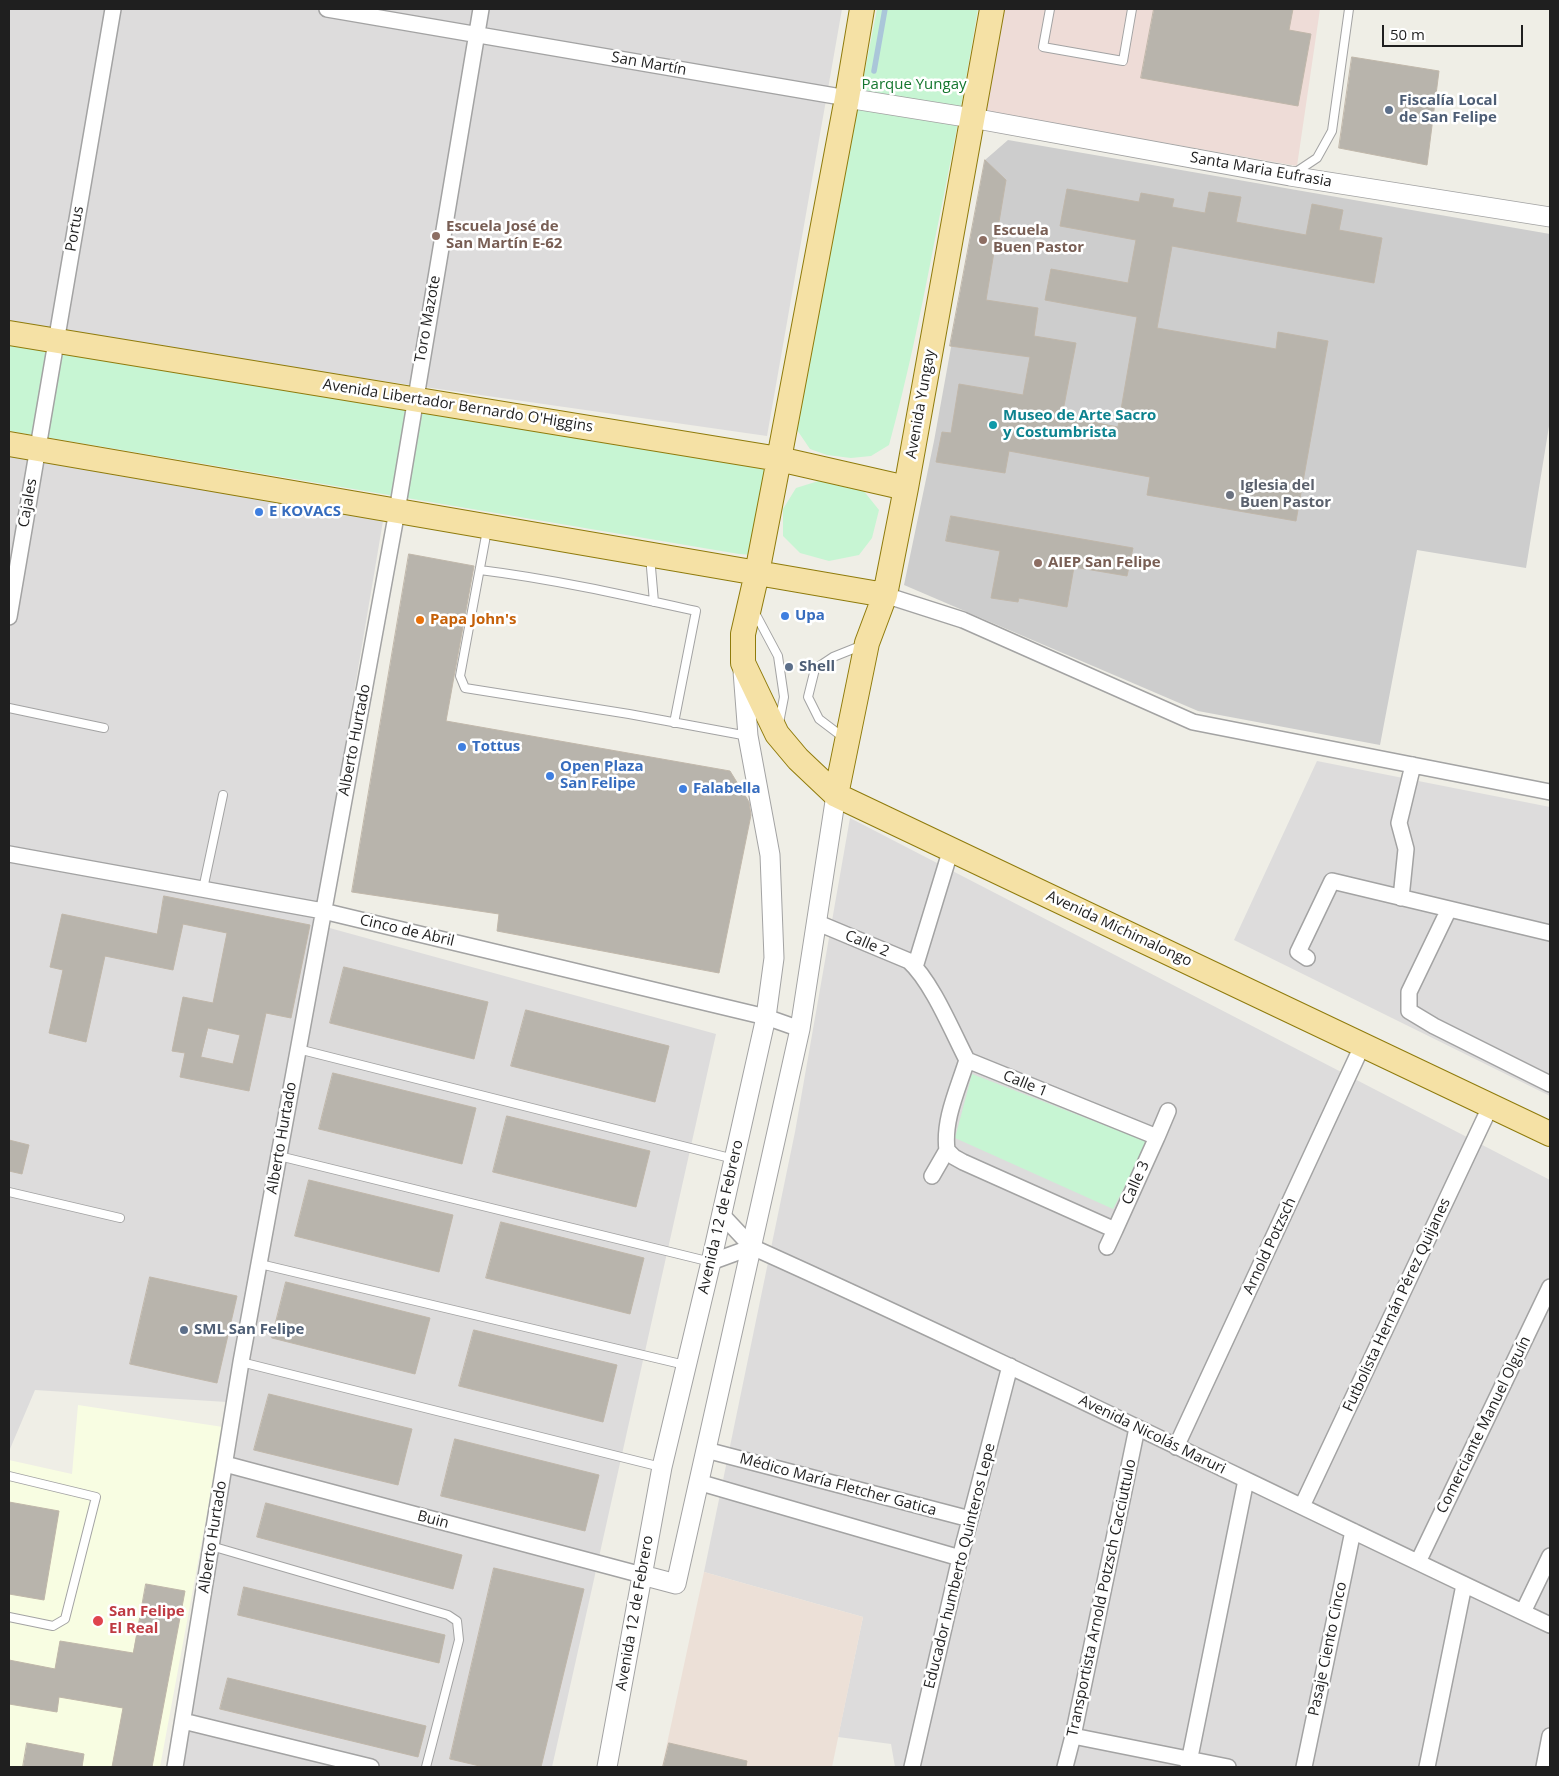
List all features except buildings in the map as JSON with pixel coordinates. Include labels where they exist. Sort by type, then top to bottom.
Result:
[{"type":"main road","points":[[743,663],[743,634],[779,459],[862,9]]},
{"type":"main road","name":"Avenida Yungay","points":[[836,795],[867,643],[885,595],[992,9]]},
{"type":"main road","name":"Avenida Libertador Bernardo O'Higgins","points":[[9,333],[779,459],[906,488]]},
{"type":"main road","points":[[9,444],[885,595]]},
{"type":"main road","name":"Avenida Michimalongo","points":[[743,663],[776,734],[798,759],[836,795],[1550,1134]]},
{"type":"street","name":"Portus","points":[[38,448],[113,9]]},
{"type":"street","name":"San Martín","points":[[327,9],[972,118]]},
{"type":"street","name":"Toro Mazote","points":[[397,510],[481,9]]},
{"type":"street","name":"Santa Maria Eufrasia","points":[[972,118],[1290,176],[1550,217]]},
{"type":"street","name":"Cajales","points":[[9,617],[38,448]]},
{"type":"street","name":"Alberto Hurtado","points":[[175,1767],[241,1362],[397,510]]},
{"type":"street","points":[[885,595],[963,620],[1193,722],[1550,792]]},
{"type":"street","name":"Avenida 12 de Febrero","points":[[607,1767],[662,1467],[722,1215],[766,1017],[774,958],[770,855],[748,736],[743,663]]},
{"type":"street","points":[[1401,898],[1406,849],[1399,824],[1413,765]]},
{"type":"street","points":[[642,1575],[676,1584],[800,1029],[818,923],[836,795]]},
{"type":"street","points":[[951,849],[915,967],[925,980],[966,1060],[947,1124],[945,1137],[947,1150],[963,1162],[1114,1230],[1107,1247]]},
{"type":"street","name":"Cinco de Abril","points":[[9,854],[323,911],[766,1017],[800,1029]]},
{"type":"street","points":[[1307,958],[1298,952],[1332,881],[1550,933]]},
{"type":"street","points":[[1449,910],[1409,992],[1409,1011],[1434,1026],[1550,1084]]},
{"type":"street","name":"Calle 2","points":[[818,923],[909,961],[915,967]]},
{"type":"street","name":"Arnold Potzsch","points":[[1176,1447],[1363,1044]]},
{"type":"street","name":"Calle 1","points":[[966,1060],[1157,1137]]},
{"type":"street","name":"Futbolista Hernán Pérez Quijanes","points":[[1302,1506],[1491,1105]]},
{"type":"street","points":[[1157,1137],[1168,1111]]},
{"type":"street","name":"Calle 3","points":[[1114,1230],[1157,1137]]},
{"type":"street","points":[[932,1176],[947,1150]]},
{"type":"street","name":"Avenida Nicolás Maruri","points":[[722,1215],[752,1247],[1010,1366],[1550,1625]]},
{"type":"street","points":[[711,1262],[752,1247]]},
{"type":"street","name":"Comerciante Manuel Olguín","points":[[1418,1562],[1550,1287]]},
{"type":"street","name":"Educador humberto Quinteros Lepe","points":[[912,1767],[960,1558],[1010,1366]]},
{"type":"street","name":"Transportista Arnold Potzsch Cacciuttulo","points":[[1065,1767],[1137,1428]]},
{"type":"street","name":"Médico María Fletcher Gatica","points":[[706,1450],[970,1519]]},
{"type":"street","name":"Buin","points":[[225,1464],[642,1575]]},
{"type":"street","points":[[1189,1763],[1246,1480]]},
{"type":"street","points":[[698,1482],[960,1558]]},
{"type":"street","name":"Pasaje Ciento Cinco","points":[[1304,1767],[1353,1530]]},
{"type":"street","points":[[1523,1612],[1550,1556]]},
{"type":"street","points":[[1426,1767],[1464,1585]]},
{"type":"street","points":[[183,1721],[371,1767]]},
{"type":"street","points":[[1073,1736],[1189,1763],[1228,1767]]},
{"type":"street","points":[[1544,1767],[1550,1736]]},
{"type":"lane","points":[[1050,9],[1043,47],[1123,61],[1132,9]]},
{"type":"lane","points":[[1290,176],[1317,158],[1332,131],[1349,9]]},
{"type":"lane","points":[[487,526],[460,676],[465,688],[629,714],[748,736]]},
{"type":"lane","points":[[650,554],[654,602]]},
{"type":"lane","points":[[480,570],[609,591],[696,611],[674,723]]},
{"type":"lane","points":[[750,603],[778,656],[784,697],[776,734]]},
{"type":"lane","points":[[848,742],[819,719],[808,697],[815,669],[833,657],[867,643]]},
{"type":"lane","points":[[9,708],[104,728]]},
{"type":"lane","points":[[202,889],[223,795]]},
{"type":"lane","points":[[298,1049],[734,1159]]},
{"type":"lane","points":[[279,1156],[711,1262]]},
{"type":"lane","points":[[9,1192],[120,1218]]},
{"type":"lane","points":[[260,1264],[686,1365]]},
{"type":"lane","points":[[241,1362],[662,1467]]},
{"type":"lane","points":[[9,1476],[96,1497],[65,1619],[53,1626],[9,1617]]},
{"type":"lane","points":[[212,1546],[448,1615],[457,1622],[459,1640],[426,1767]]},
{"type":"shaded area","points":[[9,9],[842,9],[767,436],[229,359],[9,324]]},
{"type":"shaded area","points":[[1004,9],[1320,9],[1297,166],[983,111]]},
{"type":"shaded area","name":"Iglesia del Buen Pastor","points":[[1008,140],[1550,234],[1550,420],[1526,568],[1417,550],[1380,745],[1198,711],[904,585],[934,441],[985,160]]},
{"type":"shaded area","points":[[9,455],[383,521],[315,924],[716,1034],[552,1767],[175,1767],[243,1403],[35,1390],[9,1448]]},
{"type":"shaded area","points":[[1317,761],[1550,807],[1550,1096],[1234,940]]},
{"type":"shaded area","points":[[850,818],[1550,1180],[1550,1767],[895,1767],[891,1744],[838,1737],[863,1617],[704,1572],[795,1132]]},
{"type":"shaded area","name":"San Felipe El Real","points":[[78,1405],[223,1427],[160,1767],[9,1767],[9,1460],[72,1474]]},
{"type":"shaded area","points":[[704,1572],[863,1617],[832,1767],[662,1767]]},
{"type":"green space","name":"Parque Yungay","points":[[877,9],[978,9],[924,295],[889,445],[871,456],[851,458],[827,455],[810,449],[795,427]]},
{"type":"green space","points":[[9,339],[760,463],[771,470],[753,555],[9,431]]},
{"type":"green space","points":[[828,478],[859,485],[879,510],[872,538],[859,555],[829,561],[800,553],[783,536],[783,509],[796,488]]},
{"type":"green space","points":[[972,1074],[1148,1142],[1113,1209],[955,1138]]},
{"type":"waterway","points":[[874,71],[885,9]]},
{"type":"place","name":"Fiscalía Local de San Felipe","points":[[1389,110]]},
{"type":"place","name":"Escuela José de San Martín E-62","points":[[436,236]]},
{"type":"place","name":"Escuela Buen Pastor","points":[[983,240]]},
{"type":"place","name":"Museo de Arte Sacro y Costumbrista","points":[[993,425]]},
{"type":"place","name":"Iglesia del Buen Pastor","points":[[1230,495]]},
{"type":"place","name":"E KOVACS","points":[[259,512]]},
{"type":"place","name":"AIEP San Felipe","points":[[1038,563]]},
{"type":"place","name":"Upa","points":[[785,616]]},
{"type":"place","name":"Papa John's","points":[[420,620]]},
{"type":"place","name":"Shell","points":[[789,667]]},
{"type":"place","name":"Tottus","points":[[462,747]]},
{"type":"place","name":"Open Plaza San Felipe","points":[[550,776]]},
{"type":"place","name":"Falabella","points":[[683,789]]},
{"type":"place","name":"SML San Felipe","points":[[184,1330]]},
{"type":"place","name":"San Felipe El Real","points":[[98,1621]]}]
